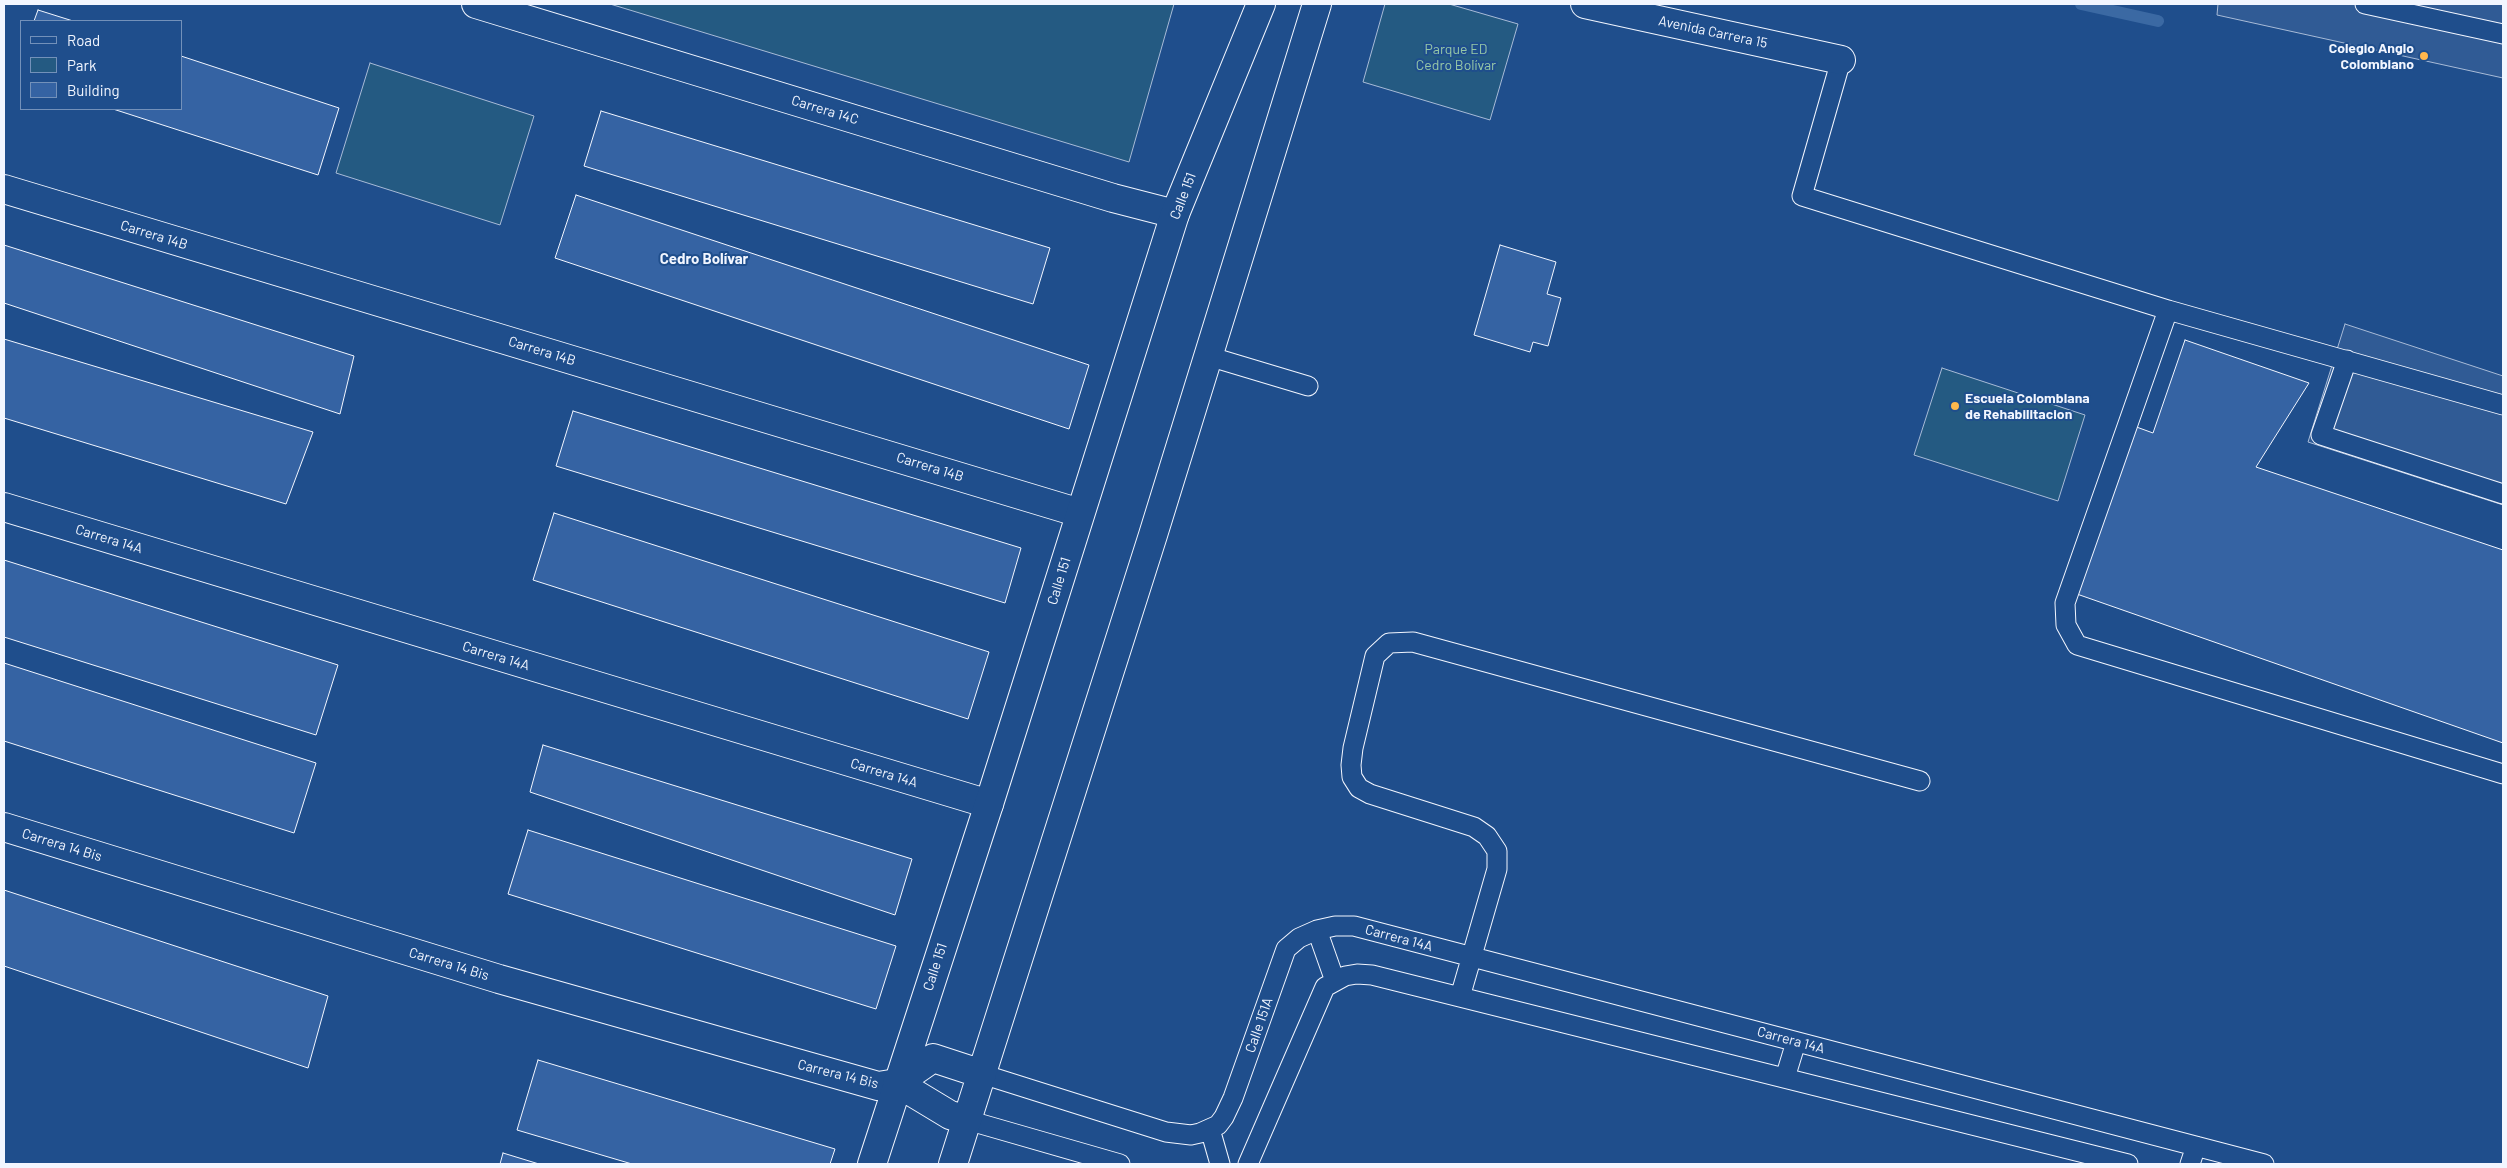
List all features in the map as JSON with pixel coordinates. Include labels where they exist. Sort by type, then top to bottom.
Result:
[{"type":"street","name":"Carrera 14C","points":[[476,4],[1113,198],[1175,214]]},
{"type":"street","name":"Calle 151","points":[[872,1164],[989,804],[1175,214],[1261,4]]},
{"type":"street","points":[[953,1164],[1317,4]]},
{"type":"street","name":"Avenida Carrera 15","points":[[1585,4],[1841,60]]},
{"type":"street","name":"Carrera 14B","points":[[4,189],[1080,513]]},
{"type":"street","name":"Carrera 14A","points":[[4,507],[989,804]]},
{"type":"street","name":"Carrera 14 Bis","points":[[4,827],[499,979],[878,1086],[897,1084]]},
{"type":"street","points":[[967,1120],[950,1115],[897,1084],[933,1058],[982,1074]]},
{"type":"lane","points":[[2365,4],[2503,34]]},
{"type":"lane","points":[[1841,60],[1802,196],[2168,310],[2503,405]]},
{"type":"lane","points":[[2168,310],[2065,603],[2066,625],[2077,645],[2503,774]]},
{"type":"lane","points":[[1208,356],[1308,386]]},
{"type":"lane","points":[[2347,360],[2321,435],[2503,494]]},
{"type":"lane","points":[[1460,997],[1497,870],[1497,851],[1487,836],[1474,827],[1370,794],[1359,788],[1352,777],[1353,748],[1375,656],[1389,643],[1413,642],[1920,782]]},
{"type":"lane","name":"Carrera 14A","points":[[1317,930],[1334,926],[1354,926],[1796,1042],[2193,1155],[2264,1164]]},
{"type":"lane","points":[[1317,930],[1340,979]]},
{"type":"lane","name":"Calle 151A","points":[[1210,1129],[1224,1117],[1233,1098],[1286,949],[1299,938],[1317,930]]},
{"type":"lane","points":[[1248,1164],[1325,988],[1340,979],[1372,975],[2128,1164]]},
{"type":"lane","points":[[1785,1078],[1796,1042]]},
{"type":"lane","points":[[982,1074],[1166,1132],[1190,1135],[1210,1129],[1220,1164]]},
{"type":"lane","points":[[967,1120],[1120,1164]]},
{"type":"green space","points":[[610,4],[1174,4],[1129,162]]},
{"type":"green space","name":"Parque ED Cedro Bolívar","points":[[1385,4],[1449,4],[1518,24],[1490,120],[1363,82]]},
{"type":"green space","points":[[370,63],[534,116],[500,225],[336,173]]},
{"type":"green space","points":[[1942,368],[2085,415],[2058,501],[1914,455]]},
{"type":"shaded area","name":"Colegio Anglo Colombiano","points":[[2218,4],[2503,4],[2503,78],[2217,15]]},
{"type":"shaded area","points":[[2345,324],[2503,376],[2503,505],[2308,442]]},
{"type":"building","points":[[38,10],[70,20],[34,20]]},
{"type":"building","points":[[182,56],[339,108],[318,175],[116,110],[182,110]]},
{"type":"building","points":[[601,111],[1050,248],[1033,304],[584,166]]},
{"type":"building","points":[[576,195],[1089,365],[1069,429],[555,258]]},
{"type":"building","points":[[4,245],[354,356],[340,414],[4,303]]},
{"type":"building","points":[[1500,245],[1556,262],[1547,294],[1561,298],[1548,346],[1533,342],[1530,352],[1474,335]]},
{"type":"building","points":[[4,339],[313,432],[286,504],[4,418]]},
{"type":"building","points":[[2185,340],[2309,383],[2256,467],[2503,550],[2503,743],[2074,593],[2131,425],[2153,433]]},
{"type":"building","points":[[573,411],[1021,548],[1005,603],[556,466]]},
{"type":"building","points":[[554,513],[989,652],[968,719],[533,580]]},
{"type":"building","points":[[4,560],[338,665],[316,735],[4,637]]},
{"type":"building","points":[[4,663],[316,763],[294,833],[4,741]]},
{"type":"building","points":[[543,745],[912,859],[895,915],[530,792]]},
{"type":"building","points":[[528,830],[896,946],[876,1009],[508,894]]},
{"type":"building","points":[[4,890],[328,996],[308,1068],[4,966]]},
{"type":"building","points":[[538,1060],[835,1149],[830,1164],[632,1164],[517,1130]]},
{"type":"building","points":[[503,1153],[539,1164],[500,1164]]},
{"type":"waterway","points":[[2081,4],[2158,21]]},
{"type":"place","name":"Colegio Anglo Colombiano","points":[[2424,56]]},
{"type":"place","name":"Escuela Colombiana de Rehabilitacion","points":[[1955,406]]},
{"type":"district","name":"Cedro Bolívar","points":[[704,259]]}]
